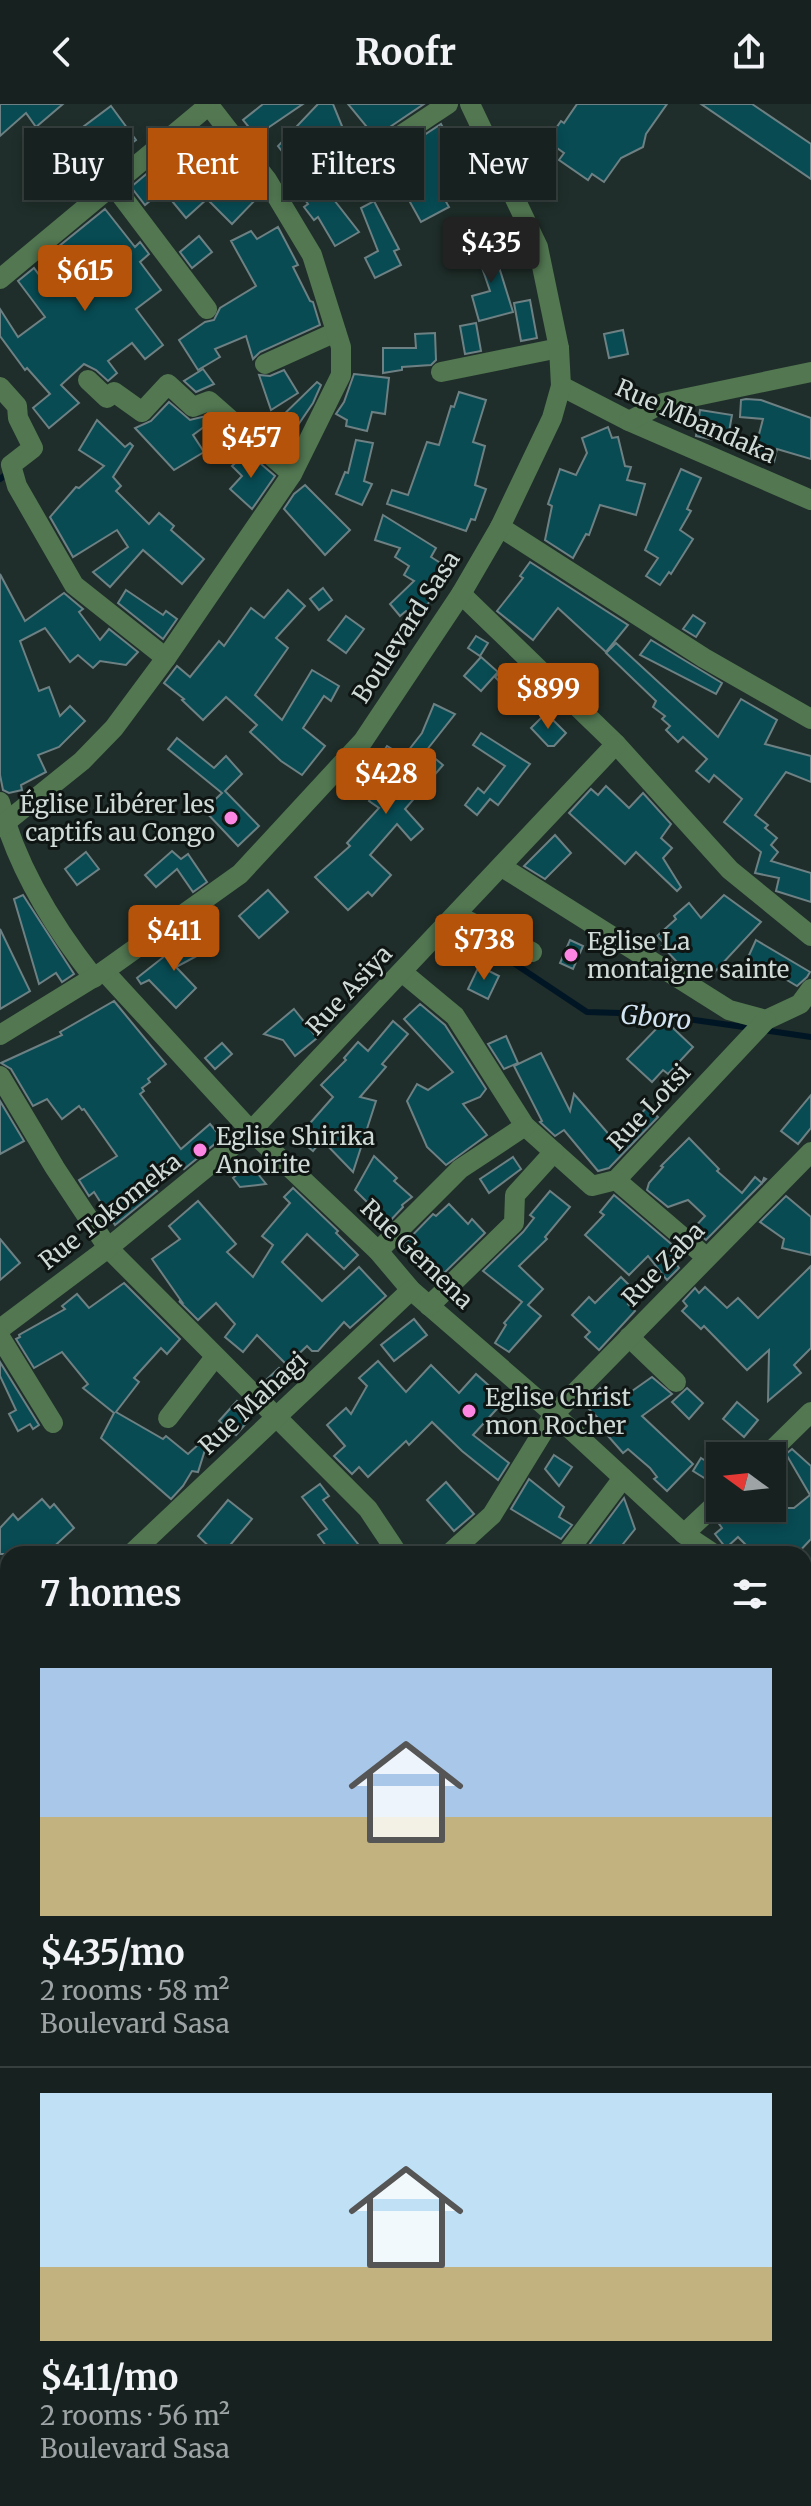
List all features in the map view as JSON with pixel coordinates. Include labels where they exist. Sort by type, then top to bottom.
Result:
[{"type":"street","points":[[3,825],[82,761],[114,728],[166,658],[292,474],[341,375],[341,347],[312,255],[267,180],[209,104],[132,170]]},
{"type":"street","points":[[412,128],[448,104]]},
{"type":"street","name":"Boulevard Sasa","points":[[0,1035],[99,974],[240,874],[363,741],[461,594],[500,527],[552,418],[561,386],[559,348],[538,247],[470,104]]},
{"type":"street","points":[[0,279],[97,200]]},
{"type":"street","points":[[125,200],[207,309]]},
{"type":"street","points":[[265,364],[336,332]]},
{"type":"street","points":[[441,372],[559,348]]},
{"type":"street","points":[[629,421],[663,403],[811,372]]},
{"type":"street","points":[[88,380],[107,398],[114,392],[142,412],[168,384],[193,407],[209,401],[292,474]]},
{"type":"street","name":"Rue Mbandaka","points":[[561,386],[629,421],[811,500]]},
{"type":"street","points":[[0,387],[17,406],[18,418],[33,448],[11,465],[17,486],[74,585],[166,658]]},
{"type":"street","points":[[500,527],[704,658],[811,719]]},
{"type":"street","points":[[461,594],[616,744],[730,870],[811,936]]},
{"type":"street","name":"Rue Asiya","points":[[251,1131],[616,744]]},
{"type":"street","name":"Rue Gemena","points":[[0,802],[3,825],[67,944],[251,1131],[378,1251],[411,1290],[700,1546]]},
{"type":"street","points":[[502,867],[729,1010],[766,1020]]},
{"type":"street","points":[[456,915],[532,952]]},
{"type":"street","name":"Rue Lotsi","points":[[402,972],[455,1016],[525,1126],[592,1186],[616,1180],[766,1020],[800,1004],[811,989]]},
{"type":"street","points":[[0,1076],[108,1248],[368,1509],[393,1546]]},
{"type":"street","points":[[378,1251],[460,1169],[525,1126]]},
{"type":"street","name":"Rue Tokomeka","points":[[0,1329],[108,1248],[251,1131]]},
{"type":"street","points":[[429,1306],[514,1223],[515,1195],[554,1152]]},
{"type":"street","name":"Rue Zaba","points":[[458,1546],[492,1515],[554,1414],[811,1152]]},
{"type":"street","points":[[616,1180],[706,1257]]},
{"type":"street","name":"Rue Mahagi","points":[[139,1546],[411,1290]]},
{"type":"street","points":[[0,1337],[53,1423]]},
{"type":"street","points":[[629,1337],[676,1382]]},
{"type":"street","points":[[168,1418],[215,1357]]},
{"type":"street","points":[[780,1442],[811,1412]]},
{"type":"street","points":[[572,1546],[623,1478]]},
{"type":"street","points":[[684,1534],[706,1513]]},
{"type":"building","points":[[0,104],[63,104],[36,127],[26,113],[0,136]]},
{"type":"building","points":[[263,104],[303,104],[267,129],[250,128],[243,120]]},
{"type":"building","points":[[318,104],[333,104],[343,128],[295,128]]},
{"type":"building","points":[[348,104],[424,104],[388,128],[368,128]]},
{"type":"building","points":[[577,104],[667,104],[646,134],[643,147],[621,158],[604,182],[592,174],[588,180],[559,160],[564,153],[556,147],[556,128],[561,121],[564,123]]},
{"type":"building","points":[[701,104],[752,104],[811,144],[811,179]]},
{"type":"building","points":[[111,106],[127,128],[82,128]]},
{"type":"building","points":[[441,124],[443,128],[440,128],[440,200],[445,200],[449,207],[421,222],[409,200],[424,200],[424,135]]},
{"type":"building","points":[[148,173],[148,200],[151,200],[145,205],[132,186]]},
{"type":"building","points":[[171,200],[206,200],[186,218]]},
{"type":"building","points":[[208,200],[255,200],[232,224]]},
{"type":"building","points":[[305,200],[334,200],[359,232],[335,246],[318,217],[314,220],[304,207],[308,204]]},
{"type":"building","points":[[374,201],[399,249],[394,251],[401,265],[375,278],[365,258],[378,251],[361,208]]},
{"type":"building","points":[[105,209],[135,247],[140,242],[149,254],[140,262],[161,290],[136,309],[163,345],[145,359],[132,343],[108,361],[117,373],[108,381],[84,364],[61,385],[79,403],[49,428],[33,408],[50,394],[27,368],[25,370],[0,336],[0,309],[18,337],[45,317],[18,281],[34,268],[45,283],[72,264],[58,247]]},
{"type":"building","points":[[278,227],[298,265],[293,267],[313,302],[320,325],[260,352],[253,359],[246,336],[215,349],[220,357],[198,370],[179,340],[205,322],[214,320],[220,308],[256,286],[231,241],[251,231],[257,239]]},
{"type":"building","points":[[199,236],[212,252],[192,268],[180,252]]},
{"type":"building","points":[[490,238],[513,312],[479,321],[472,296],[490,291],[474,244]]},
{"type":"building","points":[[530,300],[537,338],[521,341],[514,303]]},
{"type":"building","points":[[476,323],[481,351],[465,354],[460,326]]},
{"type":"building","points":[[623,330],[628,354],[609,358],[604,334]]},
{"type":"building","points":[[435,333],[436,360],[431,365],[402,367],[402,370],[383,373],[383,348],[416,348],[415,334]]},
{"type":"building","points":[[203,369],[214,384],[196,392],[184,381]]},
{"type":"building","points":[[284,370],[298,393],[271,410],[259,375],[270,376]]},
{"type":"building","points":[[354,374],[389,378],[385,414],[372,412],[367,431],[346,426],[347,420],[336,414]]},
{"type":"building","points":[[317,382],[321,385],[313,403],[283,447],[275,423]]},
{"type":"building","points":[[459,392],[486,400],[473,442],[485,446],[475,485],[486,489],[475,520],[471,519],[466,531],[387,504],[392,490],[408,495],[427,442],[439,445],[451,406],[454,407]]},
{"type":"building","points":[[741,400],[761,400],[811,418],[811,459],[777,449],[774,462],[753,457],[763,419],[740,417]]},
{"type":"building","points":[[169,402],[190,420],[206,416],[212,421],[193,435],[204,452],[174,470],[135,428],[151,421]]},
{"type":"building","points":[[700,410],[732,415],[727,443],[696,436]]},
{"type":"building","points":[[97,420],[125,447],[130,443],[133,446],[113,477],[121,486],[116,491],[149,524],[159,513],[174,526],[171,530],[204,559],[182,584],[143,550],[110,587],[93,572],[128,547],[117,530],[73,557],[50,517],[76,487],[79,488],[104,466],[79,450]]},
{"type":"building","points":[[608,427],[612,438],[618,437],[625,466],[631,467],[627,480],[645,484],[636,515],[600,505],[589,535],[586,534],[573,558],[545,540],[552,506],[548,504],[560,469],[576,475],[587,453],[582,438]]},
{"type":"building","points":[[356,440],[373,443],[364,481],[372,484],[362,505],[336,494],[345,472],[348,473]]},
{"type":"building","points":[[247,452],[275,476],[252,509],[230,489],[242,476],[232,466]]},
{"type":"building","points":[[681,469],[701,478],[687,509],[691,511],[680,530],[693,539],[671,574],[669,572],[660,585],[646,576],[658,558],[645,550]]},
{"type":"building","points":[[305,485],[350,530],[325,555],[284,509]]},
{"type":"building","points":[[383,515],[436,548],[431,557],[450,569],[424,610],[414,619],[406,611],[400,616],[390,604],[414,581],[404,575],[409,566],[395,557],[400,548],[375,540]]},
{"type":"building","points":[[530,562],[628,625],[606,652],[558,608],[533,640],[497,611],[523,578],[520,576]]},
{"type":"building","points":[[0,574],[25,621],[64,593],[83,609],[79,612],[100,640],[109,629],[138,652],[126,665],[100,661],[93,668],[78,655],[70,662],[45,628],[20,641],[39,691],[49,687],[60,716],[70,706],[85,721],[59,747],[38,755],[46,772],[21,785],[22,790],[9,793],[3,790],[0,775]]},
{"type":"building","points":[[323,588],[332,600],[319,610],[310,599]]},
{"type":"building","points":[[126,590],[163,615],[166,611],[177,619],[163,639],[118,603]]},
{"type":"building","points":[[288,590],[305,606],[276,638],[288,648],[255,695],[282,720],[312,670],[339,686],[331,701],[324,696],[303,728],[325,746],[302,775],[281,761],[250,732],[257,725],[226,697],[203,720],[164,683],[177,666],[190,677],[219,641],[224,646],[251,608],[264,618]]},
{"type":"building","points":[[693,615],[705,623],[696,637],[683,629]]},
{"type":"building","points":[[346,616],[364,629],[346,653],[328,640]]},
{"type":"building","points":[[476,636],[488,643],[480,656],[468,648]]},
{"type":"building","points":[[651,640],[722,683],[716,694],[640,655]]},
{"type":"building","points":[[616,643],[718,737],[741,699],[777,720],[765,744],[811,756],[811,782],[786,772],[755,815],[768,825],[765,828],[777,838],[771,845],[778,852],[771,861],[811,873],[811,902],[776,891],[779,878],[755,873],[761,852],[724,822],[742,799],[714,775],[709,782],[696,771],[707,759],[683,737],[678,742],[666,730],[670,726],[662,719],[665,716],[653,707],[656,701],[606,653]]},
{"type":"building","points":[[481,657],[498,672],[481,691],[464,676]]},
{"type":"building","points":[[508,665],[525,681],[512,694],[495,677]]},
{"type":"building","points":[[434,704],[455,714],[426,751],[443,765],[405,809],[423,829],[411,840],[397,824],[370,855],[391,875],[372,896],[368,892],[348,910],[315,877],[350,846],[347,843],[379,808],[369,801],[390,771],[376,763],[387,746],[404,756],[422,733]]},
{"type":"building","points":[[546,713],[566,733],[554,746],[548,746],[531,728]]},
{"type":"building","points":[[481,733],[530,764],[498,805],[490,799],[477,815],[465,805],[478,788],[484,793],[505,766],[473,745]]},
{"type":"building","points":[[177,738],[214,768],[226,756],[242,774],[225,791],[259,826],[238,846],[204,810],[222,793],[168,749]]},
{"type":"building","points":[[606,786],[629,808],[643,793],[671,824],[661,838],[672,848],[663,858],[681,887],[677,891],[636,852],[625,864],[569,813],[591,789],[598,795]]},
{"type":"building","points":[[555,835],[571,853],[545,879],[524,866]]},
{"type":"building","points":[[172,851],[181,859],[188,854],[207,882],[193,892],[177,869],[156,887],[145,875]]},
{"type":"building","points":[[86,852],[99,869],[77,885],[65,869]]},
{"type":"building","points":[[268,890],[288,912],[259,938],[239,916]]},
{"type":"building","points":[[23,895],[74,974],[62,982],[56,973],[39,984],[14,899]]},
{"type":"building","points":[[724,895],[761,922],[708,979],[698,969],[695,973],[677,962],[657,936],[689,903],[701,918]]},
{"type":"building","points":[[0,929],[30,991],[0,1009]]},
{"type":"building","points":[[199,937],[206,951],[176,967],[196,988],[176,1008],[149,980],[141,984],[137,978],[171,951]]},
{"type":"building","name":"Eglise La montaigne sainte","points":[[570,940],[583,946],[573,969],[560,963]]},
{"type":"building","points":[[756,940],[810,972],[807,977],[797,986],[770,970],[765,977],[745,964]]},
{"type":"building","points":[[479,966],[499,976],[488,999],[468,989]]},
{"type":"building","points":[[114,1001],[166,1064],[148,1079],[150,1082],[140,1094],[181,1149],[210,1124],[222,1138],[184,1169],[179,1163],[151,1183],[157,1191],[115,1225],[94,1192],[89,1196],[79,1180],[117,1156],[84,1109],[79,1106],[62,1119],[47,1099],[33,1106],[11,1069],[1,1063],[62,1035],[60,1032]]},
{"type":"building","points":[[420,1004],[445,1025],[486,1089],[480,1097],[463,1104],[487,1135],[446,1165],[427,1147],[407,1101],[417,1084],[428,1090],[453,1072],[404,1019]]},
{"type":"building","points":[[294,1009],[317,1038],[295,1056],[283,1040],[264,1034]]},
{"type":"building","points":[[393,1021],[408,1034],[382,1064],[386,1067],[360,1097],[376,1101],[353,1172],[322,1140],[313,1151],[297,1138],[333,1097],[321,1085],[346,1060],[344,1058],[358,1042],[368,1051]]},
{"type":"building","points":[[659,1026],[673,1028],[693,1047],[668,1074],[663,1070],[652,1082],[627,1059]]},
{"type":"building","points":[[506,1036],[518,1063],[504,1069],[488,1044]]},
{"type":"building","points":[[222,1043],[232,1054],[215,1069],[205,1058]]},
{"type":"building","points":[[541,1053],[570,1111],[574,1094],[612,1138],[617,1133],[621,1136],[647,1107],[658,1117],[609,1168],[598,1171],[564,1130],[555,1136],[540,1122],[514,1066]]},
{"type":"building","points":[[811,1095],[811,1128],[798,1144],[781,1131]]},
{"type":"building","points":[[0,1101],[24,1141],[0,1154]]},
{"type":"building","points":[[689,1138],[719,1169],[717,1171],[742,1193],[755,1177],[762,1183],[766,1179],[706,1240],[693,1229],[705,1216],[688,1200],[668,1207],[647,1190],[661,1166]]},
{"type":"building","points":[[374,1156],[412,1197],[388,1223],[355,1190]]},
{"type":"building","points":[[513,1157],[521,1169],[489,1193],[480,1179]]},
{"type":"building","points":[[250,1164],[266,1184],[240,1187],[233,1178]]},
{"type":"building","points":[[293,1188],[358,1255],[344,1269],[307,1234],[282,1262],[322,1301],[359,1267],[386,1296],[350,1328],[344,1322],[318,1351],[312,1351],[307,1346],[287,1365],[257,1335],[243,1352],[225,1337],[235,1324],[216,1303],[198,1320],[179,1301],[182,1302],[152,1259],[180,1239],[169,1226],[198,1201],[236,1244],[227,1252],[253,1277],[273,1245],[262,1236],[290,1203],[284,1197]]},
{"type":"building","points":[[550,1191],[570,1207],[545,1237],[547,1239],[519,1266],[543,1289],[528,1305],[541,1316],[509,1352],[495,1343],[506,1325],[504,1323],[522,1302],[483,1271],[523,1232],[534,1218],[530,1215]]},
{"type":"building","points":[[614,1195],[683,1254],[674,1261],[679,1268],[667,1280],[648,1256],[629,1275],[585,1235],[604,1215],[600,1212]]},
{"type":"building","points":[[786,1196],[811,1217],[811,1255],[782,1248],[784,1239],[760,1222]]},
{"type":"building","points":[[449,1204],[468,1224],[472,1219],[485,1233],[441,1276],[423,1254],[417,1261],[402,1246],[433,1214],[436,1216]]},
{"type":"building","points":[[0,1239],[20,1263],[0,1280]]},
{"type":"building","points":[[811,1266],[811,1348],[794,1365],[801,1373],[768,1401],[769,1350],[747,1370],[704,1326],[701,1329],[682,1311],[687,1306],[683,1301],[695,1288],[699,1293],[705,1287],[727,1308],[738,1298],[758,1318]]},
{"type":"building","points":[[621,1277],[638,1294],[628,1304],[635,1311],[599,1350],[585,1337],[590,1332],[572,1315],[589,1297],[595,1303]]},
{"type":"building","points":[[124,1283],[180,1339],[167,1354],[161,1348],[134,1378],[139,1382],[116,1412],[163,1439],[166,1436],[188,1454],[210,1434],[198,1472],[192,1471],[171,1499],[101,1438],[114,1413],[83,1388],[88,1384],[62,1352],[34,1368],[16,1339],[65,1309],[62,1306],[77,1294],[89,1308]]},
{"type":"building","points":[[414,1319],[427,1335],[394,1361],[381,1345]]},
{"type":"building","points":[[378,1361],[406,1392],[431,1365],[459,1393],[476,1374],[505,1400],[473,1435],[509,1463],[498,1480],[432,1422],[409,1445],[406,1441],[368,1477],[359,1467],[352,1474],[334,1456],[345,1446],[327,1425],[346,1408],[351,1414],[367,1386],[359,1378]]},
{"type":"building","points":[[0,1362],[39,1425],[33,1429],[30,1424],[18,1431],[9,1414],[16,1410],[0,1376]]},
{"type":"building","points":[[279,1368],[291,1381],[277,1394],[265,1381]]},
{"type":"building","points":[[652,1377],[672,1394],[642,1416],[693,1464],[667,1491],[654,1479],[657,1477],[650,1468],[628,1449],[623,1453],[584,1404],[600,1388],[615,1403]]},
{"type":"building","points":[[687,1388],[703,1403],[689,1419],[672,1402]]},
{"type":"building","points":[[237,1401],[253,1415],[236,1435],[219,1421]]},
{"type":"building","points":[[737,1402],[758,1420],[744,1437],[723,1419]]},
{"type":"building","points":[[792,1449],[811,1466],[811,1539],[804,1546],[747,1546],[738,1537],[724,1546],[715,1534],[722,1528],[718,1522],[786,1522],[786,1508],[794,1508],[810,1495],[786,1454]]},
{"type":"building","points":[[554,1455],[572,1467],[559,1486],[545,1469]]},
{"type":"building","points":[[701,1458],[706,1461],[706,1479],[693,1471]]},
{"type":"building","points":[[529,1479],[564,1507],[559,1517],[572,1525],[561,1539],[511,1509]]},
{"type":"building","points":[[446,1482],[474,1514],[454,1531],[427,1500]]},
{"type":"building","points":[[320,1484],[329,1496],[323,1500],[360,1546],[326,1546],[318,1535],[327,1529],[302,1497]]},
{"type":"building","points":[[624,1498],[635,1529],[621,1546],[588,1546]]},
{"type":"building","points":[[42,1499],[50,1508],[54,1504],[74,1528],[55,1546],[0,1546],[0,1528],[13,1514],[18,1520]]},
{"type":"building","points":[[228,1500],[252,1519],[231,1544],[233,1546],[209,1546],[198,1536]]},
{"type":"waterway","points":[[0,479],[7,474]]},
{"type":"waterway","name":"Gboro","points":[[515,964],[587,1012],[652,1014],[751,1028]]},
{"type":"waterway","name":"Gboro","points":[[763,1030],[811,1037]]},
{"type":"place","name":"Église Libérer les captifs au Congo","points":[[231,818]]},
{"type":"place","name":"Eglise La montaigne sainte","points":[[571,955]]},
{"type":"place","name":"Eglise Shirika Anoirite","points":[[200,1150]]},
{"type":"place","name":"Eglise Christ mon Rocher","points":[[469,1411]]}]
